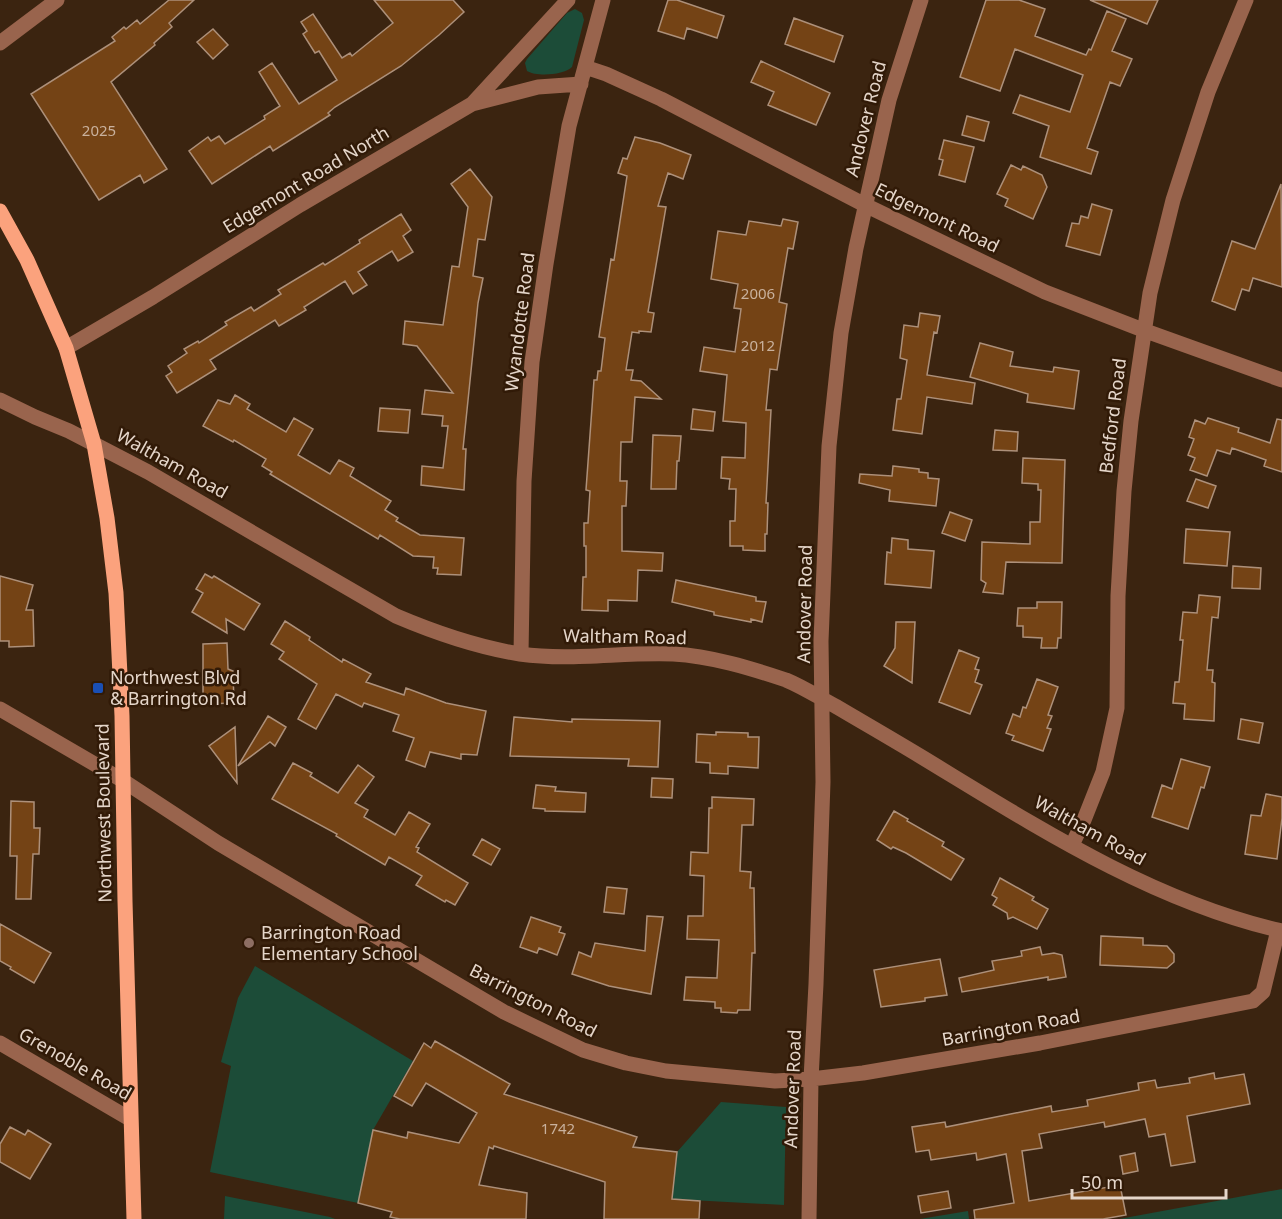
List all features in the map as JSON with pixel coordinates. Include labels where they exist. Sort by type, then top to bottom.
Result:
[{"type":"main road","name":"Northwest Boulevard","points":[[0,211],[27,260],[66,348],[94,444],[107,518],[116,593],[122,716],[134,1219]]},
{"type":"street","points":[[0,43],[57,0]]},
{"type":"street","points":[[472,104],[568,0]]},
{"type":"street","name":"Wyandotte Road","points":[[521,654],[524,481],[532,362],[569,126],[603,0]]},
{"type":"street","name":"Andover Road","points":[[809,1219],[811,1079],[823,782],[821,641],[829,446],[841,333],[865,205],[889,100],[921,0]]},
{"type":"street","name":"Bedford Road","points":[[1072,845],[1102,772],[1118,708],[1118,596],[1124,490],[1143,330],[1173,200],[1208,92],[1246,0]]},
{"type":"street","name":"Edgemont Road","points":[[585,67],[606,74],[660,99],[865,205],[1045,292],[1282,380]]},
{"type":"street","name":"Edgemont Road North","points":[[66,348],[153,297],[300,205],[472,104],[538,87],[580,84]]},
{"type":"street","name":"Waltham Road","points":[[0,400],[94,444],[204,503],[396,616],[434,632],[478,646],[521,654],[571,657],[675,654],[715,660],[784,680],[823,699],[1105,864],[1156,889],[1227,915],[1280,930]]},
{"type":"street","name":"Barrington Road","points":[[0,709],[122,780],[218,843],[504,1012],[583,1050],[626,1063],[666,1071],[780,1081],[863,1073],[1029,1045],[1253,1002],[1263,992],[1280,930]]},
{"type":"street","name":"Grenoble Road","points":[[0,1043],[130,1119]]},
{"type":"green space","points":[[575,9],[582,13],[584,20],[572,67],[563,72],[550,74],[527,71],[525,63],[527,59],[567,13]]},
{"type":"green space","points":[[255,966],[413,1061],[373,1130],[358,1203],[210,1172],[231,1066],[221,1062],[238,998]]},
{"type":"green space","points":[[721,1102],[786,1107],[784,1205],[672,1199],[677,1152]]},
{"type":"green space","points":[[1282,1189],[1282,1219],[1119,1219]]},
{"type":"green space","points":[[225,1196],[330,1217],[335,1219],[224,1219]]},
{"type":"green space","points":[[968,1211],[969,1219],[920,1219]]},
{"type":"building","points":[[169,0],[194,0],[169,23],[172,27],[154,43],[155,45],[111,82],[167,169],[144,183],[140,175],[99,200],[31,94],[115,41],[112,37],[124,27],[126,29],[137,20],[140,24]]},
{"type":"building","points":[[374,0],[453,0],[464,12],[401,66],[335,107],[328,113],[330,115],[273,151],[270,146],[212,184],[189,151],[208,137],[211,141],[219,136],[225,144],[265,119],[264,116],[280,106],[259,72],[272,63],[299,104],[337,80],[319,51],[315,53],[303,34],[307,31],[301,22],[313,14],[342,58],[350,53],[352,56],[393,23]]},
{"type":"building","points":[[668,0],[677,0],[724,16],[717,38],[687,28],[684,39],[658,31]]},
{"type":"building","points":[[986,0],[1019,0],[1045,9],[1035,36],[1086,55],[1089,49],[1091,50],[1107,11],[1126,19],[1112,51],[1132,59],[1120,86],[1110,82],[1087,148],[1098,152],[1091,174],[1040,157],[1049,126],[1013,113],[1020,95],[1070,112],[1083,75],[1015,49],[1000,91],[960,77]]},
{"type":"building","points":[[1090,0],[1158,0],[1147,24]]},
{"type":"building","points":[[794,18],[843,36],[834,62],[785,44]]},
{"type":"building","points":[[213,29],[228,45],[213,59],[197,42]]},
{"type":"building","points":[[761,61],[830,93],[816,125],[768,105],[774,92],[751,82]]},
{"type":"building","points":[[967,116],[989,122],[984,141],[962,135]]},
{"type":"building","points":[[635,137],[660,143],[691,155],[683,179],[668,173],[658,206],[666,207],[648,312],[654,313],[651,332],[632,332],[626,370],[633,370],[631,380],[641,381],[661,399],[635,397],[632,442],[621,442],[620,481],[627,481],[626,506],[622,506],[622,551],[663,553],[662,571],[638,570],[637,601],[608,600],[608,611],[582,610],[583,577],[586,577],[584,523],[588,523],[590,491],[586,490],[594,380],[597,380],[598,371],[601,371],[605,338],[599,337],[627,176],[618,173],[623,158],[627,159]]},
{"type":"building","points":[[944,140],[974,147],[965,182],[939,175],[943,160],[939,159]]},
{"type":"building","points":[[1011,165],[1021,170],[1023,166],[1042,175],[1047,187],[1033,219],[1005,206],[1008,199],[997,194]]},
{"type":"building","points":[[470,169],[492,197],[485,240],[478,239],[473,276],[483,278],[478,303],[463,449],[466,449],[464,490],[421,485],[422,466],[443,468],[448,426],[442,426],[443,416],[422,414],[425,390],[453,393],[417,346],[403,344],[405,321],[443,325],[452,266],[459,267],[468,207],[451,184]]},
{"type":"building","points":[[1281,184],[1282,287],[1253,278],[1249,291],[1242,289],[1235,310],[1212,301],[1232,241],[1255,249]]},
{"type":"building","points":[[1092,204],[1112,210],[1100,255],[1066,246],[1072,223],[1079,224],[1081,216],[1088,218]]},
{"type":"building","points":[[401,214],[411,230],[403,236],[413,252],[398,261],[392,251],[358,272],[367,285],[353,294],[345,281],[304,307],[306,310],[279,326],[275,320],[210,360],[216,369],[177,393],[166,376],[172,372],[168,366],[187,353],[184,349],[198,341],[199,343],[227,325],[225,322],[251,307],[254,311],[281,294],[278,290],[323,263],[325,265],[360,243],[359,240]]},
{"type":"building","points":[[783,219],[798,222],[793,249],[788,248],[779,302],[787,304],[777,370],[770,369],[766,410],[771,410],[765,551],[743,550],[743,546],[730,546],[730,521],[735,521],[736,489],[729,489],[730,479],[721,478],[722,457],[745,458],[746,423],[723,421],[727,375],[700,371],[704,347],[735,352],[741,309],[734,308],[738,284],[711,279],[718,231],[746,235],[749,221],[781,226]]},
{"type":"building","points":[[920,313],[940,316],[937,333],[934,332],[927,375],[975,383],[972,404],[927,397],[922,434],[893,430],[897,399],[901,399],[907,360],[900,358],[904,325],[918,327]]},
{"type":"building","points":[[980,343],[1013,352],[1010,366],[1053,372],[1054,367],[1079,371],[1074,409],[1027,402],[1028,394],[970,377]]},
{"type":"building","points":[[235,395],[250,404],[247,409],[286,432],[294,418],[313,429],[298,455],[330,474],[339,460],[354,468],[350,476],[391,501],[385,510],[398,518],[396,521],[420,535],[464,538],[461,575],[437,574],[438,568],[433,568],[434,557],[413,556],[380,535],[378,539],[270,474],[272,472],[262,466],[266,459],[234,440],[233,442],[203,426],[218,400],[230,404]]},
{"type":"building","points":[[380,408],[410,410],[408,433],[378,431]]},
{"type":"building","points":[[693,409],[715,412],[713,431],[691,429]]},
{"type":"building","points":[[1208,418],[1239,428],[1238,432],[1270,443],[1277,419],[1282,420],[1282,472],[1264,466],[1266,460],[1232,448],[1230,454],[1217,450],[1207,476],[1190,470],[1195,458],[1188,455],[1194,439],[1189,437],[1195,420],[1205,424]]},
{"type":"building","points":[[995,430],[1018,432],[1017,451],[993,450]]},
{"type":"building","points":[[653,435],[681,436],[676,489],[651,489]]},
{"type":"building","points":[[1023,458],[1065,460],[1062,563],[1006,562],[1003,594],[983,592],[986,583],[981,580],[982,542],[1030,544],[1030,522],[1040,522],[1041,490],[1038,490],[1038,484],[1022,483]]},
{"type":"building","points":[[893,466],[919,469],[919,472],[928,473],[928,478],[939,479],[936,506],[889,501],[890,490],[859,483],[860,474],[892,476]]},
{"type":"building","points":[[1196,479],[1216,486],[1208,508],[1187,501]]},
{"type":"building","points":[[950,512],[972,520],[965,541],[942,533]]},
{"type":"building","points":[[1186,529],[1230,532],[1227,566],[1184,563]]},
{"type":"building","points":[[892,538],[908,540],[908,549],[934,551],[931,588],[885,584],[887,552],[891,553]]},
{"type":"building","points":[[1233,566],[1261,568],[1260,589],[1232,588]]},
{"type":"building","points":[[205,574],[212,578],[214,576],[260,604],[244,630],[226,619],[227,633],[192,612],[203,593],[196,589]]},
{"type":"building","points":[[0,576],[33,585],[26,610],[33,610],[34,646],[9,647],[9,641],[0,641]]},
{"type":"building","points":[[676,580],[756,597],[756,601],[766,602],[762,622],[714,615],[714,612],[672,602]]},
{"type":"building","points":[[1199,595],[1220,597],[1218,618],[1212,617],[1207,670],[1213,670],[1212,682],[1215,683],[1214,721],[1184,719],[1185,704],[1173,703],[1175,682],[1179,682],[1183,612],[1197,613]]},
{"type":"building","points":[[1037,602],[1062,602],[1061,638],[1058,638],[1057,648],[1041,648],[1042,638],[1023,637],[1023,626],[1017,626],[1018,608],[1037,608]]},
{"type":"building","points":[[285,621],[342,662],[343,659],[371,674],[366,682],[404,695],[406,688],[446,703],[486,711],[477,755],[461,754],[461,759],[430,752],[425,767],[406,760],[414,738],[393,731],[399,715],[364,703],[362,707],[336,694],[316,729],[298,719],[317,684],[279,659],[284,652],[271,644]]},
{"type":"building","points":[[896,622],[915,622],[912,683],[884,666],[895,648]]},
{"type":"building","points":[[227,643],[228,669],[233,671],[234,703],[203,704],[203,644]]},
{"type":"building","points":[[959,650],[979,658],[975,669],[979,670],[975,682],[982,685],[970,714],[939,702]]},
{"type":"building","points":[[1037,679],[1058,687],[1048,715],[1052,716],[1047,728],[1051,729],[1043,751],[1012,740],[1014,736],[1006,733],[1013,714],[1020,717],[1023,707],[1026,708]]},
{"type":"building","points":[[268,716],[286,727],[275,746],[270,742],[238,766]]},
{"type":"building","points":[[514,717],[572,722],[572,719],[660,721],[658,767],[628,766],[629,759],[510,756]]},
{"type":"building","points":[[1241,719],[1263,723],[1259,743],[1238,739]]},
{"type":"building","points":[[235,727],[237,783],[209,746]]},
{"type":"building","points":[[716,732],[748,733],[748,737],[759,737],[758,768],[728,766],[728,774],[710,773],[710,763],[696,762],[697,734],[716,735]]},
{"type":"building","points":[[1181,759],[1210,767],[1188,829],[1152,817],[1162,785],[1172,789]]},
{"type":"building","points":[[293,763],[312,773],[310,776],[338,793],[358,765],[374,777],[355,803],[368,810],[364,817],[395,835],[409,812],[430,824],[416,847],[419,848],[417,852],[468,883],[455,905],[446,900],[445,902],[416,885],[422,876],[389,857],[385,865],[336,836],[337,834],[272,799]]},
{"type":"building","points":[[652,778],[673,779],[672,798],[651,797]]},
{"type":"building","points":[[536,785],[556,787],[555,791],[586,793],[585,812],[545,811],[545,809],[533,808]]},
{"type":"building","points":[[1266,794],[1282,797],[1277,859],[1245,854],[1251,815],[1261,816]]},
{"type":"building","points":[[712,797],[754,799],[753,825],[742,825],[740,871],[751,872],[750,888],[754,888],[755,953],[752,953],[750,1010],[738,1010],[737,1013],[721,1012],[721,1008],[715,1008],[715,1002],[684,1000],[686,977],[717,978],[719,940],[687,939],[688,916],[703,916],[704,876],[690,875],[691,852],[708,853],[709,808],[712,808]]},
{"type":"building","points":[[11,801],[34,802],[34,828],[40,828],[39,854],[33,854],[31,899],[16,899],[17,856],[10,856]]},
{"type":"building","points":[[894,811],[944,842],[942,846],[964,859],[951,880],[906,853],[893,847],[891,849],[877,840]]},
{"type":"building","points":[[482,839],[500,849],[491,865],[473,855]]},
{"type":"building","points":[[1000,878],[1034,897],[1032,900],[1048,909],[1037,929],[1013,917],[1008,919],[1007,913],[993,905],[997,898],[992,895]]},
{"type":"building","points":[[607,887],[627,889],[624,914],[604,912]]},
{"type":"building","points":[[647,916],[663,917],[651,994],[609,986],[572,974],[579,952],[591,957],[595,943],[645,951]]},
{"type":"building","points":[[531,917],[561,927],[559,932],[565,934],[557,955],[539,948],[537,953],[520,947]]},
{"type":"building","points":[[0,924],[51,953],[34,983],[0,961]]},
{"type":"building","points":[[1101,936],[1143,938],[1143,945],[1167,946],[1174,954],[1174,962],[1167,968],[1100,965]]},
{"type":"building","points":[[1040,947],[1042,955],[1054,953],[1062,955],[1066,977],[1048,980],[1048,977],[962,992],[959,978],[994,970],[992,961],[1022,956],[1021,951]]},
{"type":"building","points":[[940,959],[947,995],[925,998],[925,1001],[881,1007],[874,970]]},
{"type":"building","points":[[435,1041],[510,1084],[504,1094],[637,1137],[633,1147],[677,1152],[672,1199],[700,1201],[699,1219],[604,1219],[605,1182],[494,1146],[493,1149],[489,1147],[479,1185],[527,1193],[526,1219],[400,1219],[390,1217],[392,1212],[358,1203],[373,1130],[407,1138],[408,1132],[459,1143],[477,1113],[426,1083],[412,1106],[394,1096],[424,1043],[431,1048]]},
{"type":"building","points":[[1214,1073],[1215,1079],[1244,1074],[1250,1104],[1187,1116],[1195,1162],[1171,1166],[1165,1134],[1149,1137],[1145,1119],[1105,1127],[1104,1122],[1039,1134],[1042,1148],[1022,1151],[1029,1201],[1120,1185],[1126,1215],[1103,1219],[975,1219],[974,1210],[1014,1203],[1006,1154],[977,1160],[976,1153],[931,1160],[929,1150],[916,1152],[912,1127],[945,1122],[946,1127],[1051,1106],[1052,1112],[1088,1106],[1087,1100],[1139,1090],[1138,1083],[1155,1080],[1157,1088],[1190,1083],[1189,1078]]},
{"type":"building","points":[[10,1127],[25,1135],[28,1130],[51,1144],[30,1179],[0,1162],[0,1144]]},
{"type":"building","points":[[1135,1153],[1138,1171],[1123,1174],[1120,1156]]},
{"type":"building","points":[[948,1191],[951,1208],[921,1213],[918,1196]]},
{"type":"place","name":"Northwest Blvd & Barrington Rd","points":[[98,688]]},
{"type":"place","name":"Barrington Road Elementary School","points":[[249,943]]}]
